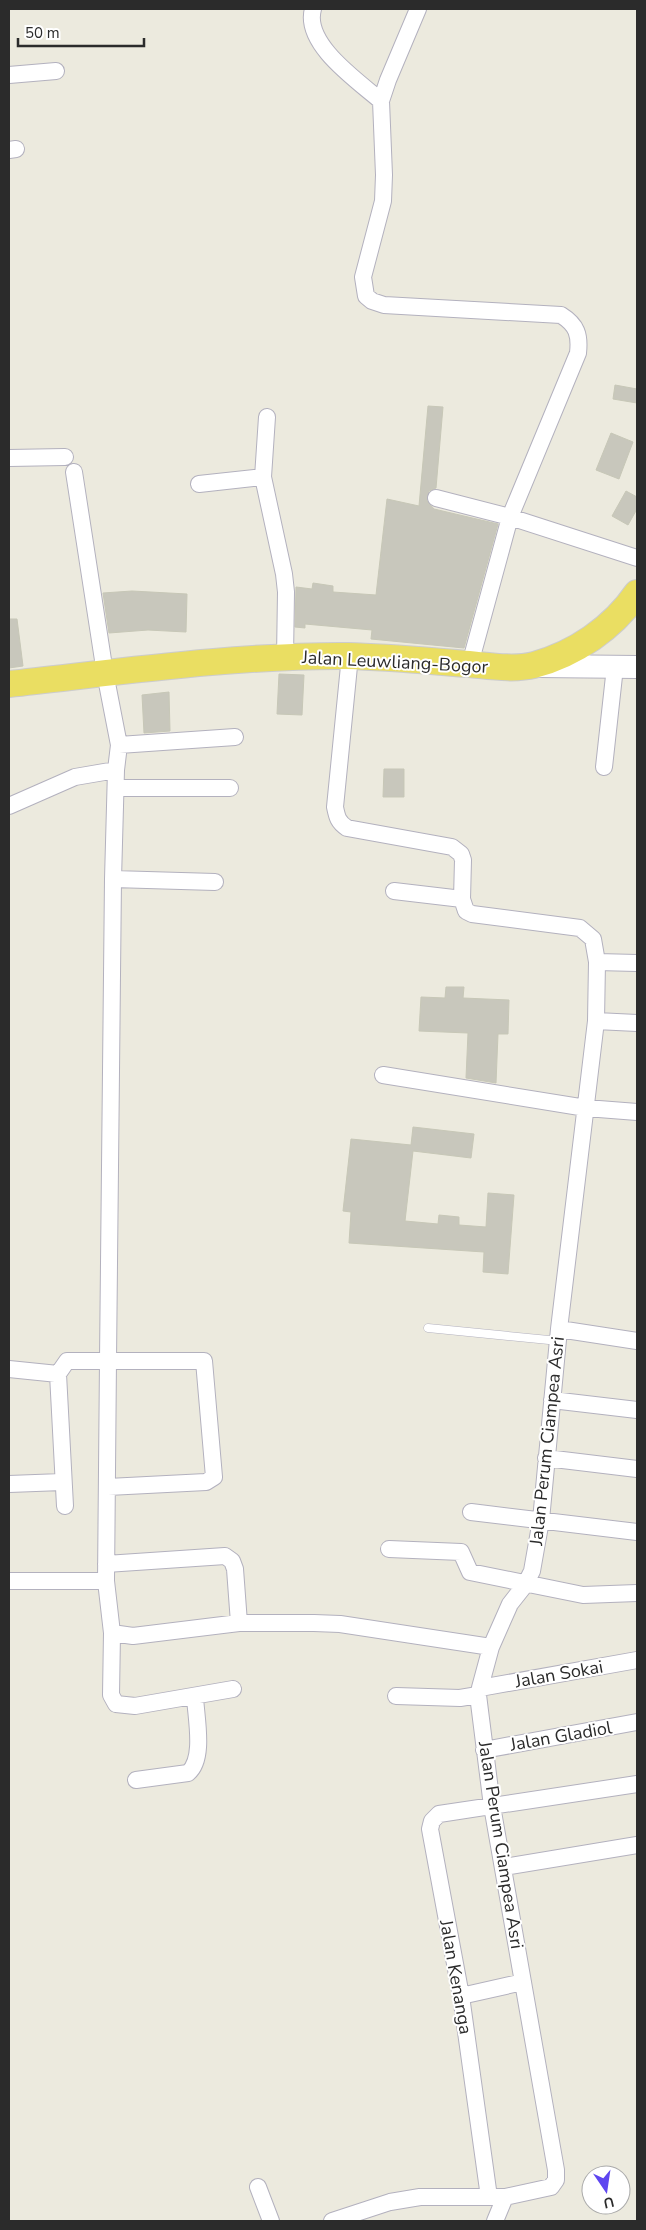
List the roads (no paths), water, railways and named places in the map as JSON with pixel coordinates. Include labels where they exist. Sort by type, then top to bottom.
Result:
[{"type":"highway","name":"Jalan Leuwliang-Bogor","points":[[9,684],[105,673],[285,657],[350,656],[532,666],[570,652],[599,634],[630,604],[637,593]]},
{"type":"main road","points":[[532,666],[637,667]]},
{"type":"street","points":[[313,9],[312,30],[321,46],[381,102]]},
{"type":"street","points":[[418,9],[388,80],[381,102],[384,175],[383,201],[363,277],[366,296],[372,302],[384,305],[561,315],[571,321],[577,330],[580,340],[578,354],[510,516],[470,664]]},
{"type":"street","points":[[9,75],[56,70]]},
{"type":"street","points":[[267,416],[263,477],[285,583],[285,657]]},
{"type":"street","points":[[9,458],[65,457]]},
{"type":"street","points":[[74,472],[105,673],[119,745],[116,770],[113,879],[106,1572],[112,1633],[111,1695],[116,1704],[135,1706],[233,1690]]},
{"type":"street","points":[[199,484],[263,477]]},
{"type":"street","points":[[436,498],[510,516],[637,558]]},
{"type":"street","points":[[350,656],[335,807],[337,818],[347,828],[452,847],[457,850],[463,860],[462,899],[394,892]]},
{"type":"street","points":[[604,767],[615,667]]},
{"type":"street","points":[[119,745],[235,737]]},
{"type":"street","points":[[9,806],[75,776],[116,770]]},
{"type":"street","points":[[116,788],[230,788]]},
{"type":"street","points":[[113,879],[215,882]]},
{"type":"street","name":"Jalan Perum Ciampea Asri","points":[[332,2221],[390,2202],[420,2197],[497,2197],[551,2187],[556,2180],[556,2170],[504,1866],[492,1806],[484,1750],[479,1691],[491,1647],[510,1604],[532,1571],[541,1520],[546,1458],[560,1401],[559,1335],[596,1020],[597,962],[593,939],[580,928],[472,914],[466,911],[462,899]]},
{"type":"street","points":[[597,962],[637,963]]},
{"type":"street","points":[[596,1020],[637,1023]]},
{"type":"street","points":[[382,1076],[586,1108],[637,1112]]},
{"type":"street","points":[[559,1335],[637,1341]]},
{"type":"street","points":[[65,1506],[62,1482],[58,1374],[67,1360],[204,1361],[214,1477],[206,1482],[108,1487]]},
{"type":"street","points":[[9,1368],[58,1374]]},
{"type":"street","points":[[560,1401],[637,1410]]},
{"type":"street","points":[[546,1458],[637,1469]]},
{"type":"street","points":[[9,1484],[62,1482]]},
{"type":"street","points":[[470,1512],[637,1532]]},
{"type":"street","points":[[389,1549],[460,1552],[470,1572],[524,1585],[583,1595],[637,1594]]},
{"type":"street","points":[[9,1581],[106,1572],[225,1556],[232,1561],[236,1569],[239,1623]]},
{"type":"street","points":[[112,1633],[133,1636],[239,1623],[340,1624],[491,1647]]},
{"type":"street","name":"Jalan Sokai","points":[[396,1696],[460,1698],[479,1691],[637,1660]]},
{"type":"street","points":[[136,1780],[188,1773],[194,1768],[198,1750],[195,1697]]},
{"type":"street","name":"Jalan Gladiol","points":[[484,1750],[637,1722]]},
{"type":"street","points":[[492,1806],[637,1784]]},
{"type":"street","name":"Jalan Kenanga","points":[[492,1806],[439,1814],[432,1821],[430,1829],[497,2197]]},
{"type":"street","points":[[504,1866],[637,1845]]},
{"type":"street","points":[[461,1996],[523,1982]]},
{"type":"street","points":[[258,2187],[271,2221]]},
{"type":"street","points":[[494,2221],[497,2197]]},
{"type":"lane","points":[[428,1328],[559,1335]]}]
